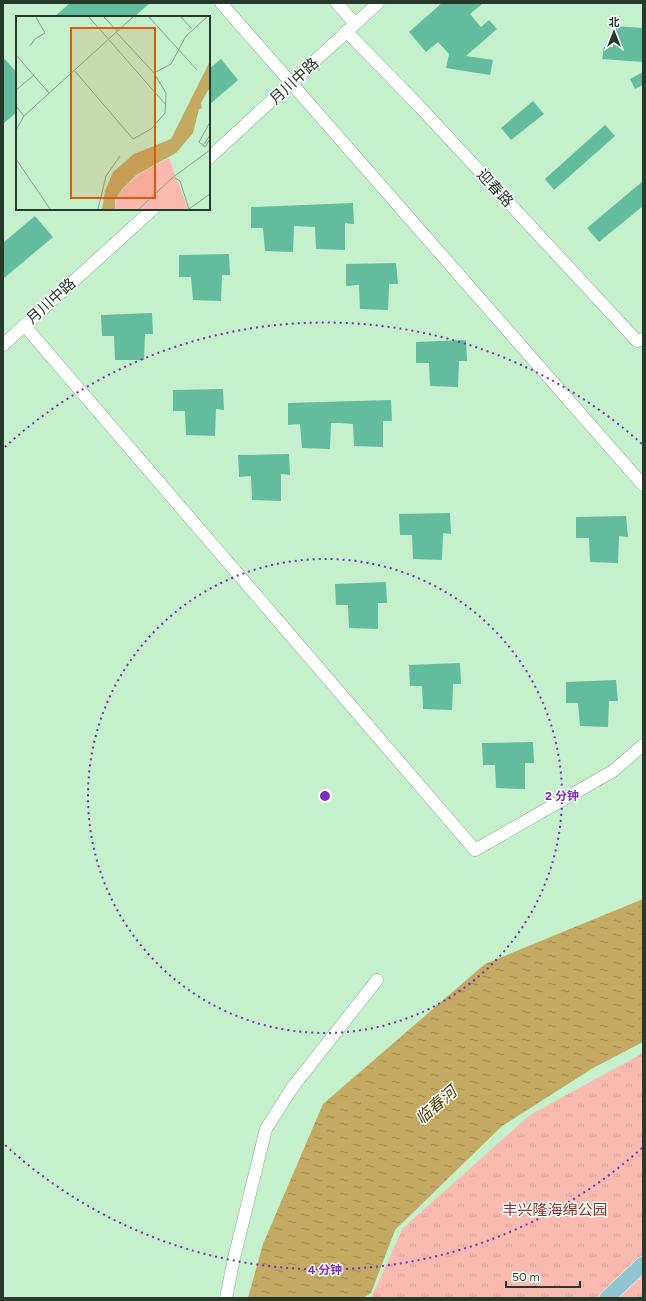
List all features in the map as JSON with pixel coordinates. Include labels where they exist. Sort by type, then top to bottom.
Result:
[{"type":"main road","points":[[622,1298],[636,1280],[643,1264]]},
{"type":"main road","points":[[607,1298],[636,1280]]},
{"type":"street","points":[[221,3],[643,485]]},
{"type":"street","name":"迎春路","points":[[336,3],[350,27],[420,107],[641,343]]},
{"type":"street","name":"月川中路","points":[[210,157],[292,83],[350,27],[378,3]]},
{"type":"street","name":"月川中路","points":[[3,345],[152,210]]},
{"type":"street","points":[[24,326],[475,850],[613,771],[643,744]]},
{"type":"street","points":[[226,1298],[234,1258],[266,1129],[292,1088],[377,980]]},
{"type":"green space","name":"丰兴隆海绵公园","points":[[643,1053],[643,1298],[369,1298],[372,1296],[403,1228],[530,1115]]},
{"type":"water","name":"临春河","points":[[643,899],[643,1042],[593,1068],[502,1126],[395,1230],[371,1293],[363,1298],[248,1298],[263,1244],[323,1104],[485,964]]},
{"type":"building","points":[[70,3],[150,3],[135,16],[55,16]]},
{"type":"building","points":[[442,3],[483,3],[470,14],[481,27],[489,20],[497,29],[466,56],[493,60],[490,75],[446,68],[449,54],[438,42],[426,52],[409,32]]},
{"type":"building","points":[[615,26],[643,28],[643,62],[602,59],[604,47],[613,47]]},
{"type":"building","points":[[3,57],[16,72],[16,113],[3,124]]},
{"type":"building","points":[[221,59],[238,80],[210,104],[210,68]]},
{"type":"building","points":[[643,72],[643,85],[635,89],[630,79]]},
{"type":"building","points":[[533,101],[544,114],[511,140],[501,128]]},
{"type":"building","points":[[605,125],[615,136],[554,190],[545,179]]},
{"type":"building","points":[[643,181],[643,206],[599,242],[587,228]]},
{"type":"building","points":[[353,203],[354,224],[345,223],[345,250],[316,249],[315,227],[294,226],[293,252],[265,251],[263,228],[251,228],[251,207]]},
{"type":"building","points":[[35,216],[53,237],[3,279],[3,243]]},
{"type":"building","points":[[229,254],[230,275],[222,275],[221,301],[193,300],[191,277],[179,277],[179,255]]},
{"type":"building","points":[[396,263],[398,284],[389,284],[388,310],[360,309],[359,285],[346,286],[346,264]]},
{"type":"building","points":[[152,313],[153,334],[145,334],[144,360],[115,360],[114,336],[102,336],[101,315]]},
{"type":"building","points":[[466,340],[467,361],[459,361],[458,387],[430,386],[429,363],[416,363],[416,342]]},
{"type":"building","points":[[223,389],[224,410],[216,409],[215,436],[186,435],[185,411],[173,411],[173,390]]},
{"type":"building","points":[[391,400],[392,421],[383,421],[383,447],[354,446],[353,424],[331,423],[330,449],[302,448],[300,424],[288,425],[288,403]]},
{"type":"building","points":[[289,454],[290,475],[281,474],[281,501],[252,500],[251,476],[239,477],[238,455]]},
{"type":"building","points":[[450,513],[451,534],[443,533],[442,560],[413,559],[412,535],[400,535],[399,514]]},
{"type":"building","points":[[626,516],[628,537],[619,536],[618,563],[590,562],[589,538],[576,538],[576,517]]},
{"type":"building","points":[[386,582],[387,603],[378,603],[378,629],[349,628],[348,605],[336,605],[335,584]]},
{"type":"building","points":[[460,663],[461,684],[453,684],[452,710],[423,709],[422,686],[410,686],[409,665]]},
{"type":"building","points":[[616,680],[618,701],[609,701],[608,727],[580,726],[578,703],[566,703],[566,682]]},
{"type":"building","points":[[533,742],[534,763],[525,763],[525,789],[496,788],[495,765],[483,765],[482,743]]}]
